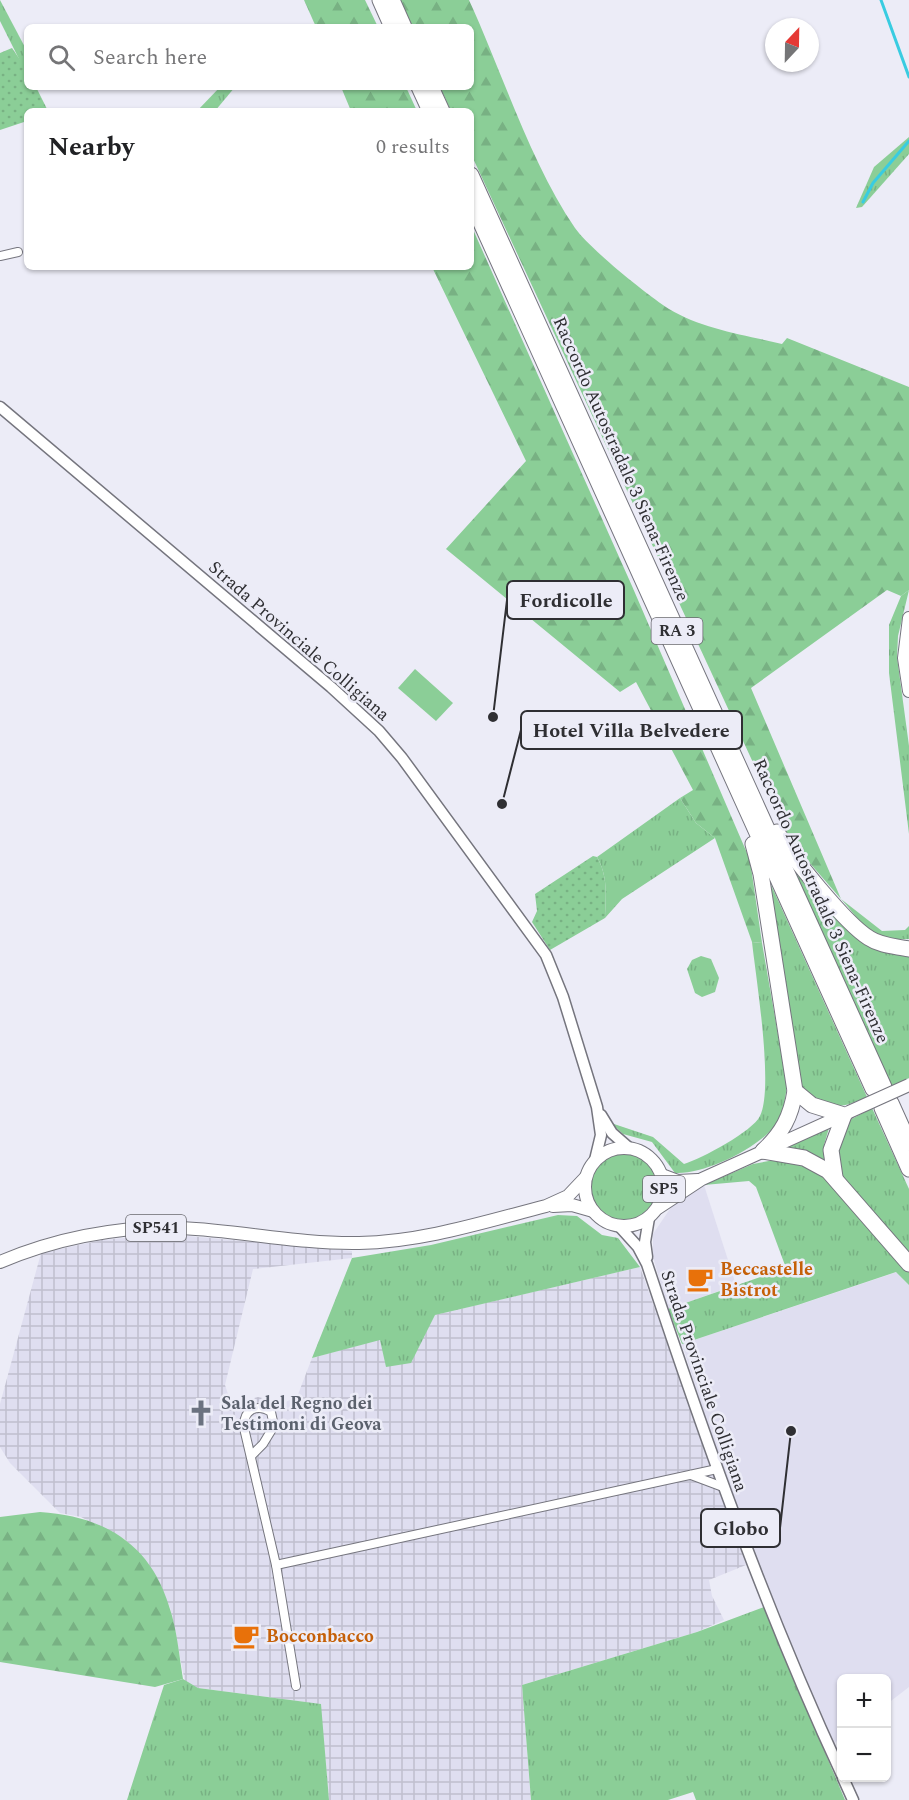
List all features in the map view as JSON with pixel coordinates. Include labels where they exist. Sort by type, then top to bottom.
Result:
[{"type":"highway","points":[[380,0],[391,24]]},
{"type":"highway","points":[[392,0],[403,24]]},
{"type":"highway","points":[[420,90],[429,108]]},
{"type":"highway","points":[[432,90],[441,108]]},
{"type":"highway","name":"Raccordo Autostradale 3 Siena-Firenze","points":[[474,182],[700,694],[878,1088]]},
{"type":"highway","name":"Raccordo Autostradale 3 Siena-Firenze","points":[[474,207],[700,694]]},
{"type":"highway","points":[[700,694],[726,720],[776,830],[789,850],[862,934],[880,943],[908,948]]},
{"type":"highway","points":[[700,694],[707,740],[750,836],[760,866],[795,1091],[793,1107],[784,1129],[763,1151]]},
{"type":"highway","points":[[795,1091],[812,1105],[846,1114],[831,1150],[835,1177]]},
{"type":"highway","points":[[909,1143],[886,1106],[909,1169]]},
{"type":"highway","points":[[763,1151],[808,1160],[835,1177],[909,1264]]},
{"type":"main road","name":"Strada Provinciale Colligiana","points":[[0,406],[312,671],[387,740],[546,955],[563,997],[597,1107],[601,1135],[595,1160]]},
{"type":"main road","points":[[909,618],[904,658],[909,691]]},
{"type":"main road","points":[[653,1213],[702,1179],[909,1085]]},
{"type":"main road","name":"Strada Provinciale Colligiana","points":[[597,1107],[609,1129],[628,1147]]},
{"type":"main road","points":[[595,1160],[610,1150],[628,1147]]},
{"type":"main road","name":"SP5","points":[[593,1211],[605,1221],[619,1226],[635,1225],[653,1213],[663,1196],[662,1175],[653,1159],[637,1149],[628,1147]]},
{"type":"main road","name":"SP5","points":[[586,1177],[595,1160]]},
{"type":"main road","points":[[662,1175],[678,1181],[702,1179]]},
{"type":"main road","points":[[586,1177],[585,1192],[593,1211]]},
{"type":"main road","name":"SP541","points":[[0,1262],[65,1240],[123,1231],[180,1228],[316,1242],[374,1242],[438,1233],[546,1206],[568,1196],[586,1177]]},
{"type":"main road","name":"SP541","points":[[546,1206],[572,1206],[593,1211]]},
{"type":"main road","name":"Strada Provinciale Colligiana","points":[[647,1264],[645,1242],[653,1213]]},
{"type":"main road","name":"Strada Provinciale Colligiana","points":[[619,1226],[638,1247],[647,1264],[723,1487],[783,1642],[837,1765]]},
{"type":"main road","name":"Strada Provinciale Colligiana","points":[[845,1782],[853,1800]]},
{"type":"street","points":[[0,256],[18,252]]},
{"type":"street","points":[[251,1456],[263,1444],[274,1426],[271,1412],[259,1407],[249,1411],[244,1422],[251,1456],[276,1565],[296,1686]]},
{"type":"street","points":[[276,1565],[717,1469]]},
{"type":"street","points":[[690,1474],[723,1487]]},
{"type":"shaded area","points":[[704,1185],[736,1285],[668,1309],[653,1257],[653,1234],[674,1203]]},
{"type":"shaded area","points":[[166,1234],[352,1251],[352,1258],[253,1269],[225,1385],[234,1412],[243,1401],[258,1397],[267,1399],[276,1406],[297,1397],[312,1358],[381,1339],[434,1315],[640,1267],[746,1565],[709,1580],[712,1596],[724,1620],[697,1632],[522,1685],[531,1800],[329,1800],[320,1704],[198,1688],[185,1682],[170,1607],[126,1540],[81,1517],[60,1513],[10,1463],[0,1447],[0,1404],[41,1253],[102,1240]]},
{"type":"shaded area","points":[[897,1272],[909,1285],[909,1687],[891,1701],[891,1674],[837,1674],[837,1741],[833,1744],[767,1593],[732,1501],[682,1344]]},
{"type":"green space","points":[[0,0],[24,45],[24,69],[0,21]]},
{"type":"green space","points":[[304,0],[365,0],[377,24],[315,24]]},
{"type":"green space","points":[[400,0],[469,0],[531,147],[559,203],[582,237],[647,293],[669,309],[695,322],[782,344],[787,338],[909,387],[909,590],[901,596],[887,590],[751,688],[841,899],[788,838],[474,160],[474,108],[450,108],[441,90],[474,90],[474,24],[412,24]]},
{"type":"green space","points":[[12,48],[24,66],[24,90],[38,90],[46,108],[24,108],[24,122],[0,130],[0,53]]},
{"type":"green space","points":[[217,90],[232,90],[218,108],[200,108]]},
{"type":"green space","points":[[342,90],[407,90],[416,108],[350,108]]},
{"type":"green space","points":[[909,137],[909,154],[862,207],[856,208],[874,167]]},
{"type":"green space","points":[[474,232],[632,586],[750,860],[762,943],[752,942],[715,838],[696,823],[680,798],[693,790],[636,682],[620,692],[446,549],[526,461],[433,270],[474,270]]},
{"type":"green space","points":[[909,590],[898,636],[897,657],[909,746],[909,834],[889,673],[889,625],[901,596]]},
{"type":"green space","points":[[415,669],[453,703],[436,721],[398,688]]},
{"type":"green space","points":[[680,798],[696,823],[715,838],[622,899],[605,918],[605,879],[597,857]]},
{"type":"green space","points":[[593,856],[597,857],[601,864],[605,879],[605,918],[550,950],[532,922],[537,911],[535,894]]},
{"type":"green space","points":[[791,865],[852,932],[909,954],[909,1078],[892,1086]]},
{"type":"green space","points":[[767,876],[867,1097],[832,1106],[819,1102],[801,1091]]},
{"type":"green space","points":[[841,899],[882,931],[905,930],[909,926],[909,939],[886,938],[877,935],[863,924]]},
{"type":"green space","points":[[752,942],[762,943],[787,1086],[781,1114],[769,1132],[745,1150],[701,1170],[675,1173],[652,1142],[623,1134],[611,1123],[653,1137],[684,1164],[726,1144],[748,1129],[760,1116],[764,1102],[765,1058]]},
{"type":"green space","points":[[701,956],[711,959],[719,978],[715,992],[702,997],[695,993],[687,969],[692,960]]},
{"type":"green space","points":[[872,1108],[909,1189],[909,1257],[844,1180],[836,1163],[839,1134],[846,1122]]},
{"type":"green space","points":[[829,1128],[824,1145],[825,1163],[786,1148]]},
{"type":"green space","points":[[624,1154],[637,1157],[647,1164],[654,1174],[657,1187],[654,1200],[647,1210],[637,1217],[624,1220],[611,1217],[601,1210],[594,1200],[591,1187],[594,1174],[601,1164],[611,1157]]},
{"type":"green space","points":[[779,1159],[799,1163],[826,1178],[909,1271],[909,1285],[896,1272],[682,1344],[668,1309],[786,1268],[756,1187],[749,1181],[704,1185],[753,1164]]},
{"type":"green space","points":[[558,1215],[577,1216],[602,1235],[618,1238],[640,1267],[435,1315],[411,1363],[386,1367],[380,1340],[312,1358],[352,1258],[431,1245]]},
{"type":"green space","points":[[40,1512],[84,1520],[103,1527],[121,1537],[150,1565],[161,1584],[172,1615],[183,1679],[155,1687],[0,1662],[0,1517]]},
{"type":"green space","points":[[764,1607],[845,1800],[696,1800],[693,1792],[668,1800],[531,1800],[522,1685],[697,1632]]},
{"type":"green space","points":[[183,1679],[198,1688],[321,1704],[329,1800],[127,1800],[164,1685]]},
{"type":"waterway","points":[[881,0],[909,77]]},
{"type":"waterway","points":[[863,202],[873,183],[909,141]]},
{"type":"place","name":"Fordicolle","points":[[493,717]]},
{"type":"place","name":"Hotel Villa Belvedere","points":[[502,804]]},
{"type":"place","name":"Beccastelle Bistrot","points":[[700,1279]]},
{"type":"place","name":"Sala del Regno dei Testimoni di Geova","points":[[201,1413]]},
{"type":"place","name":"Globo","points":[[791,1431]]},
{"type":"place","name":"Bocconbacco","points":[[246,1636]]}]
